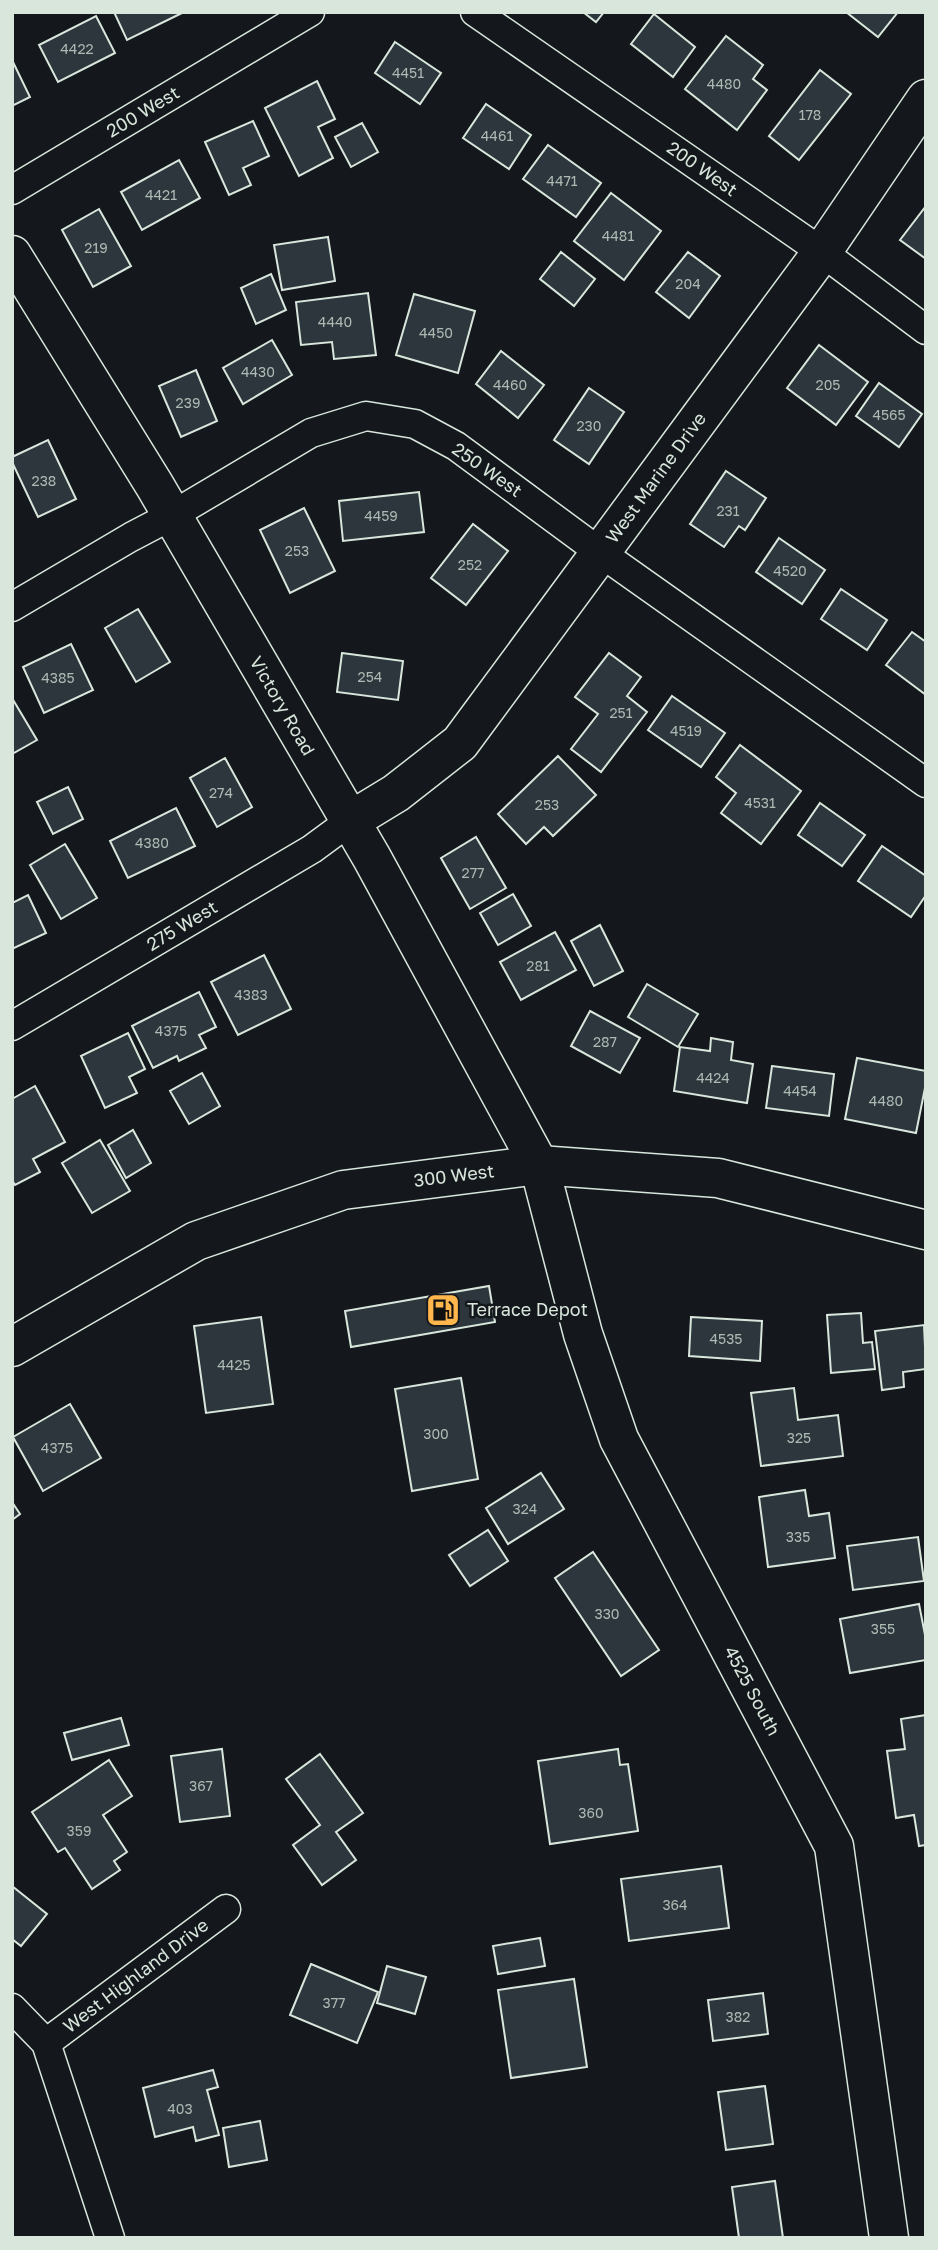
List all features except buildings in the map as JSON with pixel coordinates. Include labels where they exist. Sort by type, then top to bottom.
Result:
[{"type":"street","name":"200 West","points":[[12,190],[310,12]]},
{"type":"street","name":"200 West","points":[[475,12],[822,251],[926,330]]},
{"type":"street","name":"West Marine Drive","points":[[349,821],[396,793],[460,743],[822,251],[926,99]]},
{"type":"street","name":"Victory Road","points":[[12,255],[148,474],[349,821],[539,1165]]},
{"type":"street","name":"250 West","points":[[12,607],[311,433],[366,416],[415,424],[456,446],[601,553],[926,783]]},
{"type":"street","name":"275 West","points":[[12,1026],[312,849],[349,821]]},
{"type":"street","name":"300 West","points":[[12,1347],[196,1241],[343,1190],[539,1165],[718,1178],[926,1230]]},
{"type":"street","name":"4525 South","points":[[539,1165],[583,1334],[619,1439],[834,1846],[889,2238]]},
{"type":"street","name":"West Highland Drive","points":[[46,2043],[226,1909]]},
{"type":"street","name":"West Highland Drive","points":[[12,2008],[46,2043],[110,2238]]},
{"type":"place","name":"Terrace Depot","points":[[443,1310]]}]
